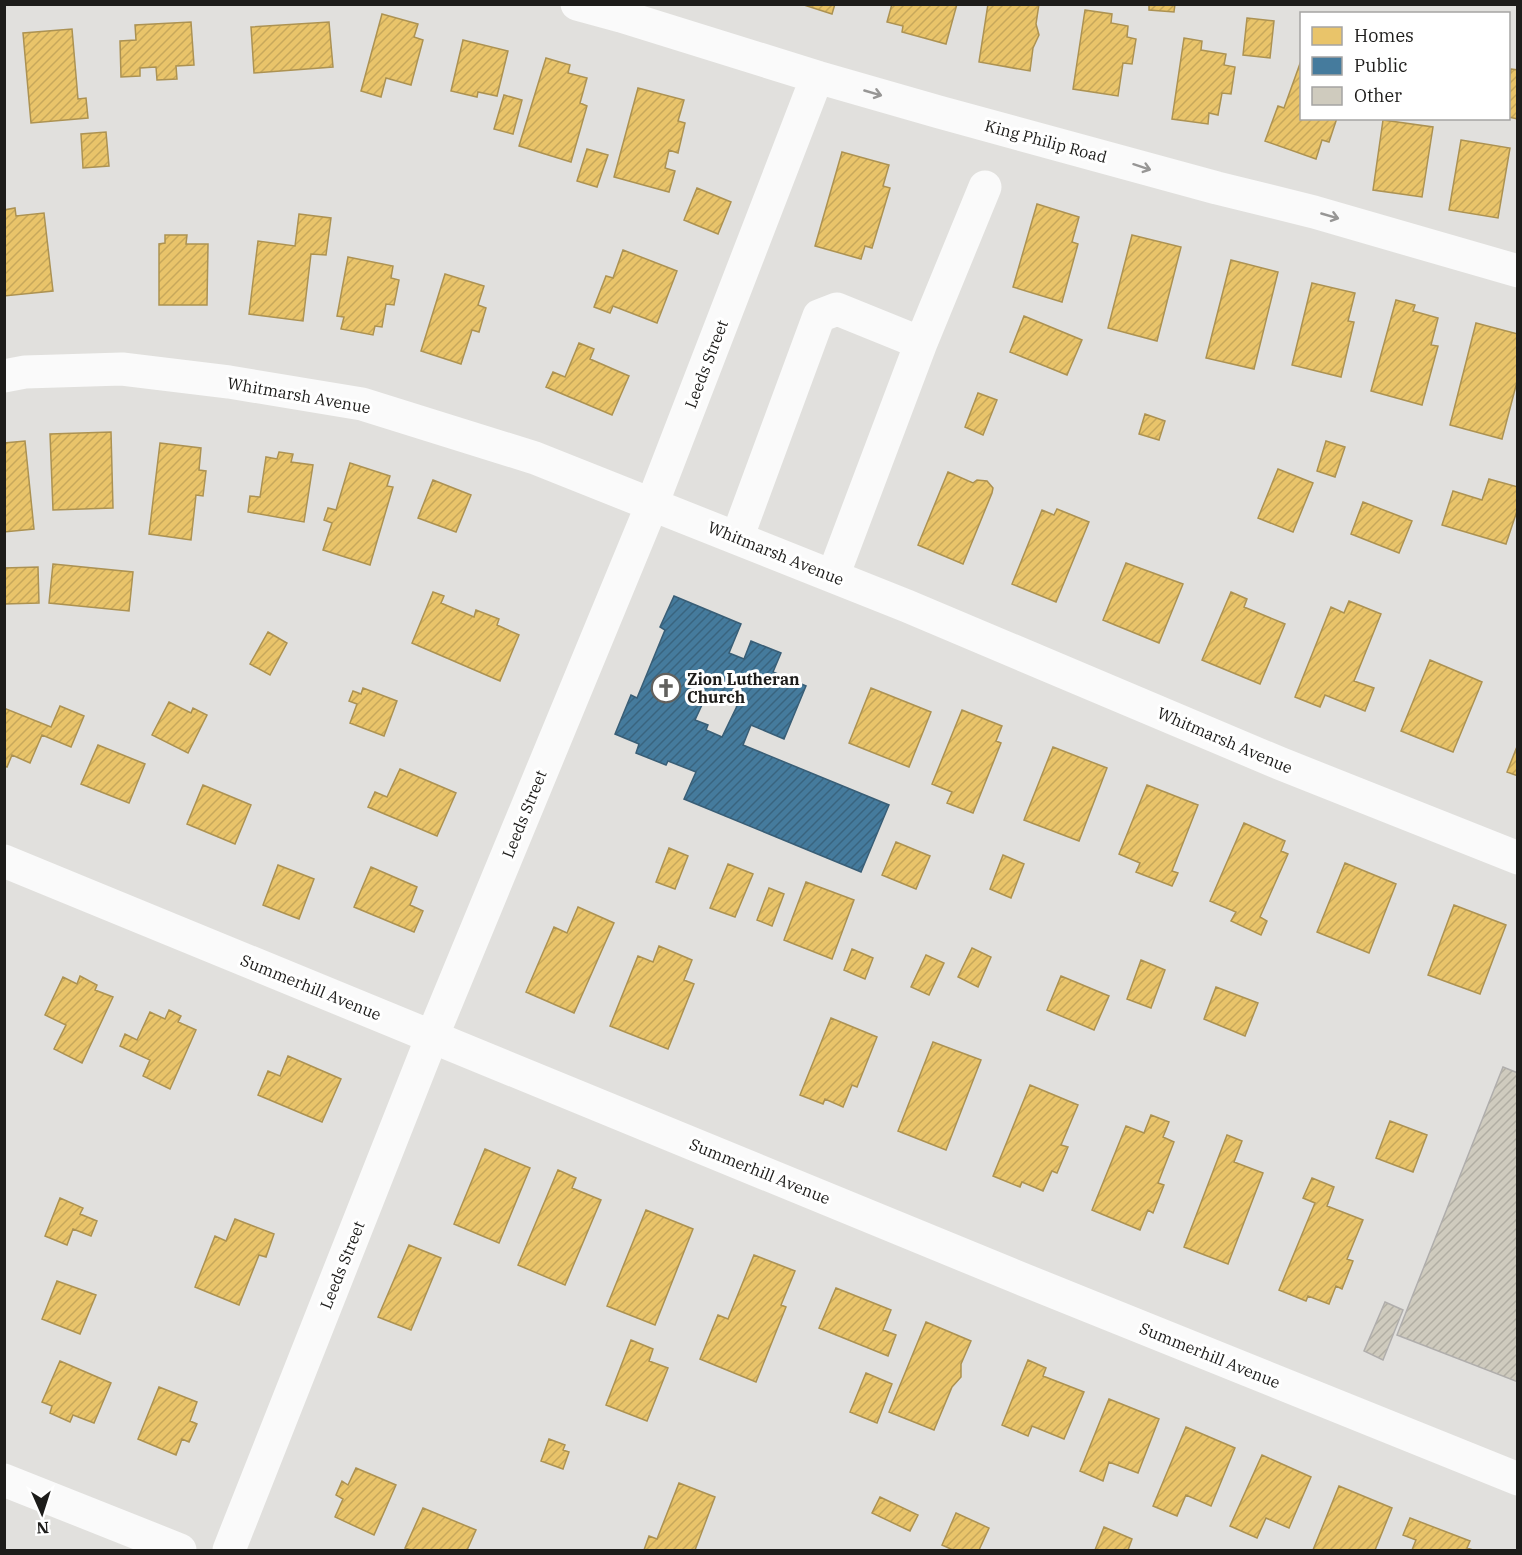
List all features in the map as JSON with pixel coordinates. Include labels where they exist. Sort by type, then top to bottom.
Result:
[{"type":"street","name":"King Philip Road","points":[[577,4],[817,77],[1150,170],[1314,212],[1518,271]]},
{"type":"street","name":"Leeds Street","points":[[229,1551],[432,1037],[652,504],[817,77]]},
{"type":"street","points":[[833,576],[921,343],[985,187]]},
{"type":"street","points":[[737,538],[819,316],[837,309],[921,343]]},
{"type":"street","name":"Whitmarsh Avenue","points":[[4,376],[25,372],[122,369],[229,382],[362,404],[535,458],[833,576],[1279,763],[1518,858]]},
{"type":"street","name":"Summerhill Avenue","points":[[4,861],[1006,1272],[1518,1479]]},
{"type":"street","points":[[4,1480],[180,1551]]},
{"type":"building: Homes","points":[[801,4],[835,4],[832,14]]},
{"type":"building: Homes","points":[[892,4],[957,4],[946,44],[902,32],[903,26],[887,22]]},
{"type":"building: Homes","points":[[988,4],[1039,4],[1036,24],[1039,35],[1033,48],[1030,71],[979,62]]},
{"type":"building: Homes","points":[[1149,4],[1175,4],[1174,12],[1149,10]]},
{"type":"building: Homes","points":[[1085,10],[1112,14],[1111,23],[1128,26],[1127,37],[1136,39],[1132,64],[1123,63],[1118,96],[1073,89]]},
{"type":"building: Homes","points":[[382,14],[418,24],[414,37],[423,40],[411,85],[386,78],[381,97],[361,91]]},
{"type":"building: Homes","points":[[1247,18],[1274,21],[1270,58],[1243,55]]},
{"type":"building: Homes","points":[[191,22],[194,65],[176,66],[177,79],[157,80],[156,67],[140,68],[140,76],[121,77],[120,41],[136,40],[135,25]]},
{"type":"building: Homes","points":[[329,22],[333,67],[254,73],[251,27]]},
{"type":"building: Homes","points":[[72,29],[78,99],[86,98],[88,118],[31,123],[23,33]]},
{"type":"building: Homes","points":[[1184,38],[1202,41],[1201,50],[1226,54],[1224,65],[1235,67],[1231,94],[1222,93],[1218,115],[1209,113],[1208,124],[1172,119]]},
{"type":"building: Homes","points":[[463,40],[508,51],[497,96],[478,92],[477,97],[451,91]]},
{"type":"building: Homes","points":[[546,58],[570,65],[568,73],[587,78],[580,103],[587,106],[571,162],[519,146]]},
{"type":"building: Homes","points":[[1300,64],[1300,120],[1336,120],[1329,142],[1322,140],[1316,159],[1265,141],[1278,106],[1284,108]]},
{"type":"building: Homes","points":[[1511,69],[1518,70],[1518,119],[1510,117]]},
{"type":"building: Homes","points":[[638,88],[684,100],[678,121],[685,123],[678,153],[669,150],[665,168],[675,171],[669,192],[614,177]]},
{"type":"building: Homes","points":[[504,95],[522,100],[513,134],[494,129]]},
{"type":"building: Homes","points":[[1383,120],[1433,127],[1422,197],[1373,190]]},
{"type":"building: Homes","points":[[106,132],[109,166],[83,168],[81,134]]},
{"type":"building: Homes","points":[[1461,140],[1510,148],[1498,218],[1449,210]]},
{"type":"building: Homes","points":[[587,149],[608,155],[597,187],[577,181]]},
{"type":"building: Homes","points":[[842,152],[889,165],[883,186],[890,188],[872,248],[865,246],[861,259],[815,246]]},
{"type":"building: Homes","points":[[697,188],[731,202],[718,234],[684,220]]},
{"type":"building: Homes","points":[[1037,204],[1079,217],[1072,242],[1078,244],[1062,302],[1013,287]]},
{"type":"building: Homes","points":[[15,208],[16,216],[44,213],[53,291],[4,296],[4,210]]},
{"type":"building: Homes","points":[[299,214],[331,218],[326,255],[311,254],[303,321],[249,314],[258,241],[295,246]]},
{"type":"building: Homes","points":[[165,235],[187,235],[186,244],[208,244],[207,305],[159,305],[159,244],[165,243]]},
{"type":"building: Homes","points":[[1132,235],[1181,247],[1157,341],[1108,328]]},
{"type":"building: Homes","points":[[623,250],[677,271],[657,323],[613,306],[610,313],[594,307],[606,276],[613,278]]},
{"type":"building: Homes","points":[[348,257],[393,266],[391,278],[399,280],[394,305],[386,304],[382,327],[375,326],[373,335],[341,329],[344,317],[337,316]]},
{"type":"building: Homes","points":[[1231,260],[1278,272],[1254,369],[1206,358]]},
{"type":"building: Homes","points":[[445,274],[484,286],[478,305],[486,308],[479,332],[472,330],[461,364],[421,351]]},
{"type":"building: Homes","points":[[1312,283],[1355,293],[1348,321],[1354,322],[1341,377],[1292,365]]},
{"type":"building: Homes","points":[[1396,300],[1415,305],[1413,311],[1438,318],[1431,345],[1438,346],[1422,405],[1371,391]]},
{"type":"building: Homes","points":[[1024,316],[1082,340],[1067,375],[1010,352]]},
{"type":"building: Homes","points":[[1476,323],[1518,334],[1518,378],[1502,439],[1450,425]]},
{"type":"building: Homes","points":[[579,343],[594,349],[590,359],[629,376],[612,415],[546,387],[553,372],[565,377]]},
{"type":"building: Homes","points":[[978,393],[997,400],[983,435],[965,427]]},
{"type":"building: Homes","points":[[1145,414],[1165,421],[1159,440],[1139,434]]},
{"type":"building: Homes","points":[[111,432],[113,508],[53,510],[50,434]]},
{"type":"building: Homes","points":[[25,441],[34,529],[4,532],[4,443]]},
{"type":"building: Homes","points":[[1326,441],[1345,447],[1335,477],[1317,471]]},
{"type":"building: Homes","points":[[160,443],[201,448],[199,470],[206,471],[203,496],[196,495],[191,540],[149,534]]},
{"type":"building: Homes","points":[[279,452],[293,454],[291,462],[313,465],[304,522],[248,512],[250,496],[260,497],[266,457],[277,459]]},
{"type":"building: Homes","points":[[350,463],[390,476],[387,486],[393,487],[370,565],[323,550],[332,523],[324,520],[328,508],[336,510]]},
{"type":"building: Homes","points":[[1278,469],[1313,483],[1293,532],[1258,518]]},
{"type":"building: Homes","points":[[948,472],[973,483],[977,480],[987,481],[993,488],[963,564],[918,545]]},
{"type":"building: Homes","points":[[1489,479],[1518,487],[1518,508],[1506,544],[1442,525],[1453,491],[1482,500]]},
{"type":"building: Homes","points":[[433,480],[471,495],[456,532],[418,518]]},
{"type":"building: Homes","points":[[1363,502],[1412,521],[1399,553],[1351,534]]},
{"type":"building: Homes","points":[[1057,509],[1089,522],[1056,602],[1012,584],[1042,510],[1054,515]]},
{"type":"building: Homes","points":[[1126,563],[1183,584],[1159,643],[1103,620]]},
{"type":"building: Homes","points":[[53,564],[133,572],[129,611],[49,603]]},
{"type":"building: Homes","points":[[38,567],[39,603],[4,604],[4,568]]},
{"type":"building: Homes","points":[[433,592],[444,596],[441,603],[474,617],[476,610],[499,619],[497,625],[519,635],[500,681],[412,643]]},
{"type":"building: Homes","points":[[1231,592],[1247,599],[1244,607],[1285,624],[1260,684],[1202,660]]},
{"type":"building: Homes","points":[[1349,601],[1381,614],[1354,681],[1374,688],[1365,711],[1325,695],[1320,707],[1295,697],[1331,607],[1344,613]]},
{"type":"building: Homes","points":[[268,632],[287,643],[270,675],[250,664]]},
{"type":"building: Homes","points":[[1430,660],[1482,682],[1453,752],[1401,731]]},
{"type":"building: Homes","points":[[363,688],[397,701],[384,736],[350,723],[357,704],[349,701],[353,691],[361,694]]},
{"type":"building: Homes","points":[[871,688],[931,712],[909,767],[849,743]]},
{"type":"building: Homes","points":[[169,702],[191,713],[193,708],[207,715],[188,753],[152,735]]},
{"type":"building: Homes","points":[[60,706],[84,716],[71,747],[42,735],[30,763],[12,755],[7,767],[4,766],[4,708],[51,727]]},
{"type":"building: Homes","points":[[962,710],[1002,726],[996,741],[1001,743],[973,813],[947,803],[952,792],[932,784]]},
{"type":"building: Homes","points":[[1518,744],[1518,776],[1507,772]]},
{"type":"building: Homes","points":[[98,745],[145,764],[129,803],[81,784]]},
{"type":"building: Homes","points":[[1053,747],[1107,768],[1079,841],[1024,820]]},
{"type":"building: Homes","points":[[400,769],[456,793],[437,836],[368,807],[375,792],[387,797]]},
{"type":"building: Homes","points":[[203,785],[251,805],[235,844],[187,824]]},
{"type":"building: Homes","points":[[1147,785],[1198,805],[1172,871],[1178,873],[1172,886],[1136,872],[1140,863],[1119,854]]},
{"type":"building: Homes","points":[[1244,823],[1285,841],[1281,851],[1288,854],[1260,917],[1267,921],[1261,935],[1231,921],[1236,912],[1210,901]]},
{"type":"building: Homes","points":[[896,842],[930,856],[916,889],[882,875]]},
{"type":"building: Homes","points":[[669,848],[688,856],[675,889],[656,882]]},
{"type":"building: Homes","points":[[1003,855],[1024,864],[1011,898],[990,889]]},
{"type":"building: Homes","points":[[1345,863],[1396,884],[1369,953],[1317,932]]},
{"type":"building: Homes","points":[[728,864],[753,874],[735,917],[710,908]]},
{"type":"building: Homes","points":[[278,865],[314,879],[299,919],[263,905]]},
{"type":"building: Homes","points":[[371,867],[417,887],[410,905],[423,911],[414,932],[354,907]]},
{"type":"building: Homes","points":[[806,882],[854,900],[832,959],[784,940]]},
{"type":"building: Homes","points":[[769,888],[784,894],[772,926],[757,920]]},
{"type":"building: Homes","points":[[1454,905],[1506,925],[1480,994],[1428,975]]},
{"type":"building: Homes","points":[[578,907],[614,923],[574,1013],[526,992],[554,927],[567,933]]},
{"type":"building: Homes","points":[[659,946],[692,960],[684,980],[694,984],[668,1049],[610,1026],[638,956],[653,962]]},
{"type":"building: Homes","points":[[972,948],[991,957],[978,987],[958,977]]},
{"type":"building: Homes","points":[[852,949],[873,958],[865,979],[844,970]]},
{"type":"building: Homes","points":[[926,955],[944,963],[929,995],[911,987]]},
{"type":"building: Homes","points":[[1141,960],[1165,970],[1151,1008],[1127,999]]},
{"type":"building: Homes","points":[[80,976],[97,985],[95,990],[113,997],[82,1063],[54,1049],[66,1025],[45,1015],[63,977],[77,984]]},
{"type":"building: Homes","points":[[1061,976],[1109,996],[1094,1030],[1047,1010]]},
{"type":"building: Homes","points":[[1216,987],[1258,1003],[1245,1036],[1204,1019]]},
{"type":"building: Homes","points":[[169,1010],[181,1016],[178,1022],[196,1030],[170,1089],[143,1076],[150,1060],[120,1046],[125,1034],[137,1040],[150,1012],[165,1019]]},
{"type":"building: Homes","points":[[831,1018],[877,1037],[857,1087],[852,1085],[843,1107],[825,1099],[823,1104],[800,1095]]},
{"type":"building: Homes","points":[[933,1042],[981,1060],[946,1150],[898,1131]]},
{"type":"building: Homes","points":[[288,1056],[341,1079],[322,1122],[258,1095],[268,1071],[280,1076]]},
{"type":"building: Homes","points":[[1030,1085],[1078,1105],[1061,1145],[1068,1147],[1057,1173],[1052,1171],[1043,1191],[1022,1182],[1020,1187],[993,1176]]},
{"type":"building: Homes","points":[[1151,1115],[1169,1122],[1163,1137],[1174,1142],[1158,1183],[1164,1185],[1153,1213],[1148,1210],[1140,1230],[1092,1210],[1126,1126],[1144,1133]]},
{"type":"building: Homes","points":[[1390,1121],[1427,1135],[1413,1172],[1376,1158]]},
{"type":"building: Homes","points":[[1227,1135],[1242,1141],[1234,1162],[1263,1173],[1228,1264],[1184,1247]]},
{"type":"building: Homes","points":[[485,1149],[530,1168],[499,1243],[454,1224]]},
{"type":"building: Homes","points":[[558,1170],[576,1178],[572,1188],[601,1200],[565,1285],[518,1265]]},
{"type":"building: Homes","points":[[1312,1178],[1334,1187],[1327,1206],[1363,1220],[1347,1259],[1353,1261],[1342,1289],[1336,1286],[1329,1304],[1308,1296],[1306,1301],[1279,1290],[1315,1203],[1303,1198]]},
{"type":"building: Homes","points":[[60,1198],[83,1208],[80,1214],[97,1221],[91,1236],[73,1229],[67,1245],[45,1236]]},
{"type":"building: Homes","points":[[646,1210],[693,1229],[655,1325],[607,1306]]},
{"type":"building: Homes","points":[[235,1219],[274,1234],[266,1257],[259,1255],[239,1305],[195,1287],[215,1236],[226,1241]]},
{"type":"building: Homes","points":[[409,1245],[441,1258],[411,1330],[378,1317]]},
{"type":"building: Homes","points":[[754,1255],[795,1271],[781,1305],[786,1307],[756,1382],[700,1359],[718,1315],[728,1319]]},
{"type":"building: Homes","points":[[57,1281],[96,1295],[80,1334],[42,1319]]},
{"type":"building: Homes","points":[[836,1288],[891,1310],[883,1330],[896,1335],[888,1356],[819,1328]]},
{"type":"building: Homes","points":[[926,1322],[971,1341],[961,1364],[961,1377],[952,1387],[934,1430],[889,1412]]},
{"type":"building: Homes","points":[[631,1340],[653,1349],[649,1361],[668,1368],[647,1421],[606,1405]]},
{"type":"building: Homes","points":[[1028,1360],[1046,1368],[1043,1376],[1084,1392],[1064,1439],[1032,1426],[1028,1436],[1002,1425]]},
{"type":"building: Homes","points":[[60,1361],[111,1383],[94,1423],[73,1415],[70,1422],[50,1413],[52,1406],[42,1402]]},
{"type":"building: Homes","points":[[866,1373],[892,1384],[877,1423],[850,1412]]},
{"type":"building: Homes","points":[[159,1387],[197,1402],[190,1421],[197,1424],[189,1442],[182,1439],[176,1455],[138,1439]]},
{"type":"building: Homes","points":[[1109,1399],[1159,1419],[1138,1473],[1109,1462],[1103,1481],[1080,1471]]},
{"type":"building: Homes","points":[[1186,1427],[1235,1448],[1211,1506],[1186,1495],[1177,1516],[1153,1506]]},
{"type":"building: Homes","points":[[549,1439],[565,1445],[563,1450],[569,1452],[563,1469],[541,1461]]},
{"type":"building: Homes","points":[[1262,1455],[1311,1477],[1289,1528],[1266,1518],[1257,1538],[1230,1526]]},
{"type":"building: Homes","points":[[356,1468],[396,1485],[374,1535],[335,1517],[343,1499],[336,1495],[342,1481],[348,1485]]},
{"type":"building: Homes","points":[[679,1483],[715,1497],[695,1550],[644,1550],[649,1536],[657,1539]]},
{"type":"building: Homes","points":[[1339,1486],[1392,1508],[1375,1550],[1313,1550]]},
{"type":"building: Homes","points":[[880,1497],[918,1515],[910,1531],[872,1513]]},
{"type":"building: Homes","points":[[423,1508],[476,1530],[467,1550],[411,1550],[405,1548]]},
{"type":"building: Homes","points":[[956,1513],[989,1528],[979,1550],[953,1550],[942,1545]]},
{"type":"building: Homes","points":[[1410,1518],[1470,1541],[1467,1548],[1473,1550],[1412,1550],[1416,1540],[1403,1535]]},
{"type":"building: Homes","points":[[1104,1527],[1132,1539],[1128,1550],[1095,1550]]},
{"type":"building: Public","points":[[674,596],[741,624],[729,653],[744,659],[751,641],[781,653],[773,672],[806,686],[784,739],[751,725],[743,745],[889,805],[861,872],[684,799],[696,772],[668,761],[666,765],[636,753],[639,744],[615,734],[631,695],[637,698],[665,630],[660,627]],"holes":[[[708,692],[737,706],[722,737],[706,730],[708,725],[695,720]]]},
{"type":"building: Other","points":[[1503,1067],[1518,1073],[1518,1382],[1397,1335]]},
{"type":"building: Other","points":[[1385,1302],[1403,1310],[1383,1360],[1364,1351]]},
{"type":"place","name":"Zion Lutheran Church","points":[[666,688]]}]
